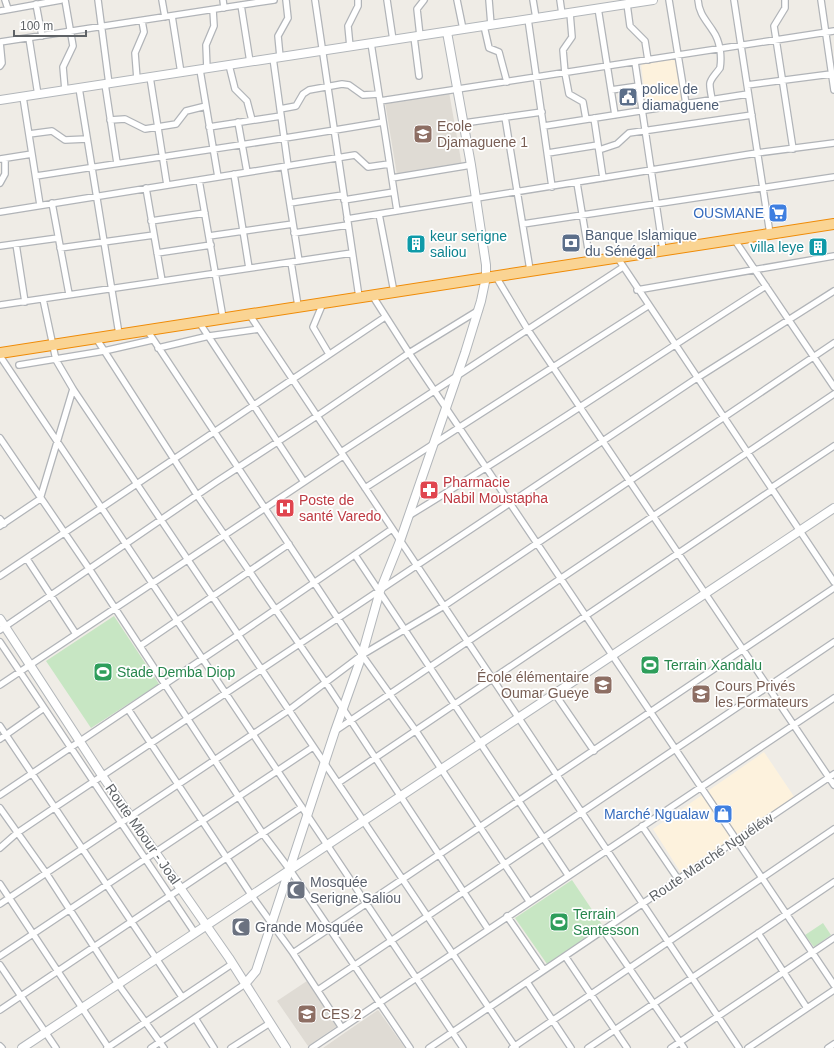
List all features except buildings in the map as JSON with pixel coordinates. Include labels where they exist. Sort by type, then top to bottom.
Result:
[{"type":"highway","points":[[0,352],[834,224]]},
{"type":"main road","points":[[0,100],[532,19],[603,5],[652,0]]},
{"type":"main road","points":[[245,984],[256,971],[308,816],[324,763],[362,655],[380,591],[410,515],[491,276],[447,32]]},
{"type":"main road","points":[[22,1048],[155,958],[328,846],[834,508]]},
{"type":"main road","name":"Route Mbour - Joal","points":[[0,619],[3,628],[30,665],[81,741],[103,777],[232,964],[286,1048]]},
{"type":"street","points":[[5,0],[8,9]]},
{"type":"street","points":[[0,11],[61,0]]},
{"type":"street","points":[[65,0],[73,50],[63,68],[65,90]]},
{"type":"street","points":[[98,0],[102,27],[110,120],[117,163]]},
{"type":"street","points":[[162,0],[165,17]]},
{"type":"street","points":[[224,0],[224,8]]},
{"type":"street","points":[[0,66],[2,63],[0,42],[274,0]]},
{"type":"street","points":[[286,0],[288,18],[278,36],[277,58],[280,109],[290,203],[299,261]]},
{"type":"street","points":[[315,0],[359,297]]},
{"type":"street","points":[[350,47],[348,26],[358,6],[358,0]]},
{"type":"street","points":[[386,0],[393,40]]},
{"type":"street","points":[[419,76],[417,10],[424,0]]},
{"type":"street","points":[[457,0],[463,29]]},
{"type":"street","points":[[488,0],[487,25],[489,48],[499,52],[507,82]]},
{"type":"street","points":[[533,0],[532,19],[537,77],[552,187]]},
{"type":"street","points":[[560,0],[566,13],[572,37],[563,50],[564,73],[568,92],[584,102],[586,119]]},
{"type":"street","points":[[669,0],[686,104]]},
{"type":"street","points":[[698,0],[702,16],[713,30],[720,49],[720,68],[711,77],[709,82],[712,99]]},
{"type":"street","points":[[734,0],[770,234]]},
{"type":"street","points":[[785,0],[785,8],[774,26],[793,149]]},
{"type":"street","points":[[821,0],[825,32],[831,60],[831,74],[834,90]]},
{"type":"street","points":[[632,2],[630,26],[644,41],[648,60]]},
{"type":"street","points":[[36,4],[42,36]]},
{"type":"street","points":[[241,5],[250,62]]},
{"type":"street","points":[[603,5],[607,66],[615,115]]},
{"type":"street","points":[[213,10],[214,26],[206,45],[203,69],[206,106],[218,177]]},
{"type":"street","points":[[172,16],[181,73]]},
{"type":"street","points":[[137,79],[135,53],[144,32],[142,21]]},
{"type":"street","points":[[380,101],[834,31]]},
{"type":"street","points":[[30,38],[38,94]]},
{"type":"street","points":[[371,43],[397,211]]},
{"type":"street","points":[[635,62],[663,250]]},
{"type":"street","points":[[229,65],[235,90],[247,101],[252,120]]},
{"type":"street","points":[[747,86],[831,74]]},
{"type":"street","points":[[150,77],[167,185]]},
{"type":"street","points":[[280,109],[296,106],[305,92],[345,84],[363,94],[379,94]]},
{"type":"street","points":[[611,90],[639,86]]},
{"type":"street","points":[[79,88],[119,334]]},
{"type":"street","points":[[544,126],[748,94]]},
{"type":"street","points":[[23,97],[40,205]]},
{"type":"street","points":[[110,120],[125,119],[142,128],[158,128],[176,124],[186,111],[206,106]]},
{"type":"street","points":[[464,123],[542,112]]},
{"type":"street","points":[[548,153],[617,144],[629,133],[645,130],[752,115]]},
{"type":"street","points":[[209,126],[281,116]]},
{"type":"street","points":[[504,117],[518,192],[530,270]]},
{"type":"street","points":[[594,118],[603,178]]},
{"type":"street","points":[[238,122],[247,172]]},
{"type":"street","points":[[36,176],[162,156],[242,146],[383,122]]},
{"type":"street","points":[[29,134],[52,131],[65,140],[88,138]]},
{"type":"street","points":[[347,219],[757,153],[834,143]]},
{"type":"street","points":[[0,183],[5,174],[2,159],[32,154]]},
{"type":"street","points":[[0,212],[338,158],[355,156],[368,167],[389,164]]},
{"type":"street","points":[[392,178],[471,166]]},
{"type":"street","points":[[234,174],[249,268]]},
{"type":"street","points":[[523,224],[834,177]]},
{"type":"street","points":[[200,180],[223,318]]},
{"type":"street","points":[[577,183],[590,261]]},
{"type":"street","points":[[146,188],[162,281]]},
{"type":"street","points":[[290,203],[394,192]]},
{"type":"street","points":[[52,203],[69,294]]},
{"type":"street","points":[[152,221],[205,213]]},
{"type":"street","points":[[379,214],[394,292]]},
{"type":"street","points":[[209,236],[293,224]]},
{"type":"street","points":[[294,233],[348,225]]},
{"type":"street","points":[[60,248],[104,243],[154,234]]},
{"type":"street","points":[[0,246],[58,238]]},
{"type":"street","points":[[734,239],[834,387]]},
{"type":"street","points":[[16,244],[25,302]]},
{"type":"street","points":[[157,253],[211,245]]},
{"type":"street","points":[[0,305],[352,253]]},
{"type":"street","points":[[637,290],[834,256]]},
{"type":"street","points":[[616,257],[834,582]]},
{"type":"street","points":[[291,262],[298,306]]},
{"type":"street","points":[[0,685],[266,508],[434,390],[528,330],[623,266]]},
{"type":"street","points":[[491,276],[794,725],[832,776],[834,785]]},
{"type":"street","points":[[410,515],[487,468],[579,406],[766,286]]},
{"type":"street","points":[[0,848],[17,833],[54,808],[152,745],[697,378],[834,291]]},
{"type":"street","points":[[372,295],[385,317],[447,407],[735,841],[834,985]]},
{"type":"street","points":[[43,299],[56,360],[73,389],[514,1047],[590,993],[834,829]]},
{"type":"street","points":[[323,303],[313,327],[329,354]]},
{"type":"street","points":[[365,488],[554,368],[648,306]]},
{"type":"street","points":[[3,628],[161,521],[197,494],[317,416],[409,353],[479,310]]},
{"type":"street","points":[[249,314],[739,1048]]},
{"type":"street","points":[[0,576],[213,431],[385,317]]},
{"type":"street","points":[[199,322],[304,482]]},
{"type":"street","points":[[158,348],[208,336],[259,329]]},
{"type":"street","points":[[147,330],[152,340],[266,508],[362,655],[442,769],[529,901]]},
{"type":"street","points":[[96,338],[197,494],[274,609],[326,683],[350,722],[488,929]]},
{"type":"street","points":[[19,364],[56,360],[152,340]]},
{"type":"street","points":[[0,904],[81,848],[131,817],[289,710],[362,655],[444,606],[834,343]]},
{"type":"street","points":[[0,356],[463,1048]]},
{"type":"street","points":[[1,523],[40,499],[73,389]]},
{"type":"street","points":[[335,731],[834,394]]},
{"type":"street","points":[[0,438],[40,499],[90,570],[187,721],[410,1048]]},
{"type":"street","points":[[338,783],[678,554],[834,446]]},
{"type":"street","points":[[0,795],[128,710],[314,581],[392,529]]},
{"type":"street","points":[[140,646],[289,544]]},
{"type":"street","points":[[355,555],[568,875]]},
{"type":"street","points":[[27,559],[76,634]]},
{"type":"street","points":[[293,953],[834,588]]},
{"type":"street","points":[[0,642],[195,933]]},
{"type":"street","points":[[318,990],[834,642]]},
{"type":"street","points":[[555,694],[594,751]]},
{"type":"street","points":[[312,1048],[380,1004],[529,901],[834,698]]},
{"type":"street","points":[[0,739],[44,708]]},
{"type":"street","points":[[128,710],[226,858],[271,924],[293,953],[342,1028]]},
{"type":"street","points":[[0,726],[182,997]]},
{"type":"street","points":[[0,956],[313,746]]},
{"type":"street","name":"Route Marché Nguéléw","points":[[429,1048],[832,776]]},
{"type":"street","points":[[0,1010],[302,807]]},
{"type":"street","points":[[0,808],[46,873],[118,984],[164,1048]]},
{"type":"street","points":[[642,826],[678,879]]},
{"type":"street","points":[[588,1048],[834,882]]},
{"type":"street","points":[[0,884],[107,1047],[232,964]]},
{"type":"street","points":[[507,916],[544,970]]},
{"type":"street","points":[[603,930],[684,1048]]},
{"type":"street","points":[[758,933],[807,1008]]},
{"type":"street","points":[[670,1048],[834,938]]},
{"type":"street","points":[[565,956],[627,1048]]},
{"type":"street","points":[[0,965],[56,1048]]},
{"type":"street","points":[[527,982],[571,1048]]},
{"type":"street","points":[[150,1048],[245,984]]},
{"type":"street","points":[[748,1048],[834,990]]},
{"type":"street","points":[[195,1018],[214,1048]]},
{"type":"street","points":[[231,1048],[270,1023]]},
{"type":"street","points":[[828,1048],[834,1044]]},
{"type":"shaded area","points":[[677,58],[685,102],[646,107],[641,63]]},
{"type":"shaded area","name":"Ecole Djamaguene 1","points":[[449,92],[462,166],[397,175],[385,102]]},
{"type":"shaded area","name":"Marché Ngualaw","points":[[764,752],[795,798],[681,873],[653,829]]},
{"type":"shaded area","name":"CES 2","points":[[307,981],[337,1026],[308,1046],[277,1001]]},
{"type":"shaded area","points":[[378,1010],[405,1048],[323,1048],[343,1034]]},
{"type":"green space","name":"Stade Demba Diop","points":[[114,616],[159,684],[91,728],[46,661]]},
{"type":"green space","name":"Terrain Santesson","points":[[572,880],[603,926],[547,964],[515,918]]},
{"type":"green space","points":[[823,923],[831,935],[814,947],[805,935]]},
{"type":"place","name":"police de diamaguene","points":[[628,97]]},
{"type":"place","name":"Ecole Djamaguene 1","points":[[423,134]]},
{"type":"place","name":"OUSMANE","points":[[778,213]]},
{"type":"place","name":"Banque Islamique du Sénégal","points":[[571,243]]},
{"type":"place","name":"keur serigne saliou","points":[[416,244]]},
{"type":"place","name":"villa leye","points":[[818,247]]},
{"type":"place","name":"Pharmacie Nabil Moustapha","points":[[429,490]]},
{"type":"place","name":"Poste de santé Varedo","points":[[285,508]]},
{"type":"place","name":"Terrain Xandalu","points":[[650,665]]},
{"type":"place","name":"Stade Demba Diop","points":[[103,672]]},
{"type":"place","name":"École élémentaire Oumar Gueye","points":[[603,685]]},
{"type":"place","name":"Cours Privés les Formateurs","points":[[701,694]]},
{"type":"place","name":"Marché Ngualaw","points":[[723,814]]},
{"type":"place","name":"Mosquée Serigne Saliou","points":[[296,890]]},
{"type":"place","name":"Terrain Santesson","points":[[559,922]]},
{"type":"place","name":"Grande Mosquée","points":[[241,927]]},
{"type":"place","name":"CES 2","points":[[307,1014]]}]
